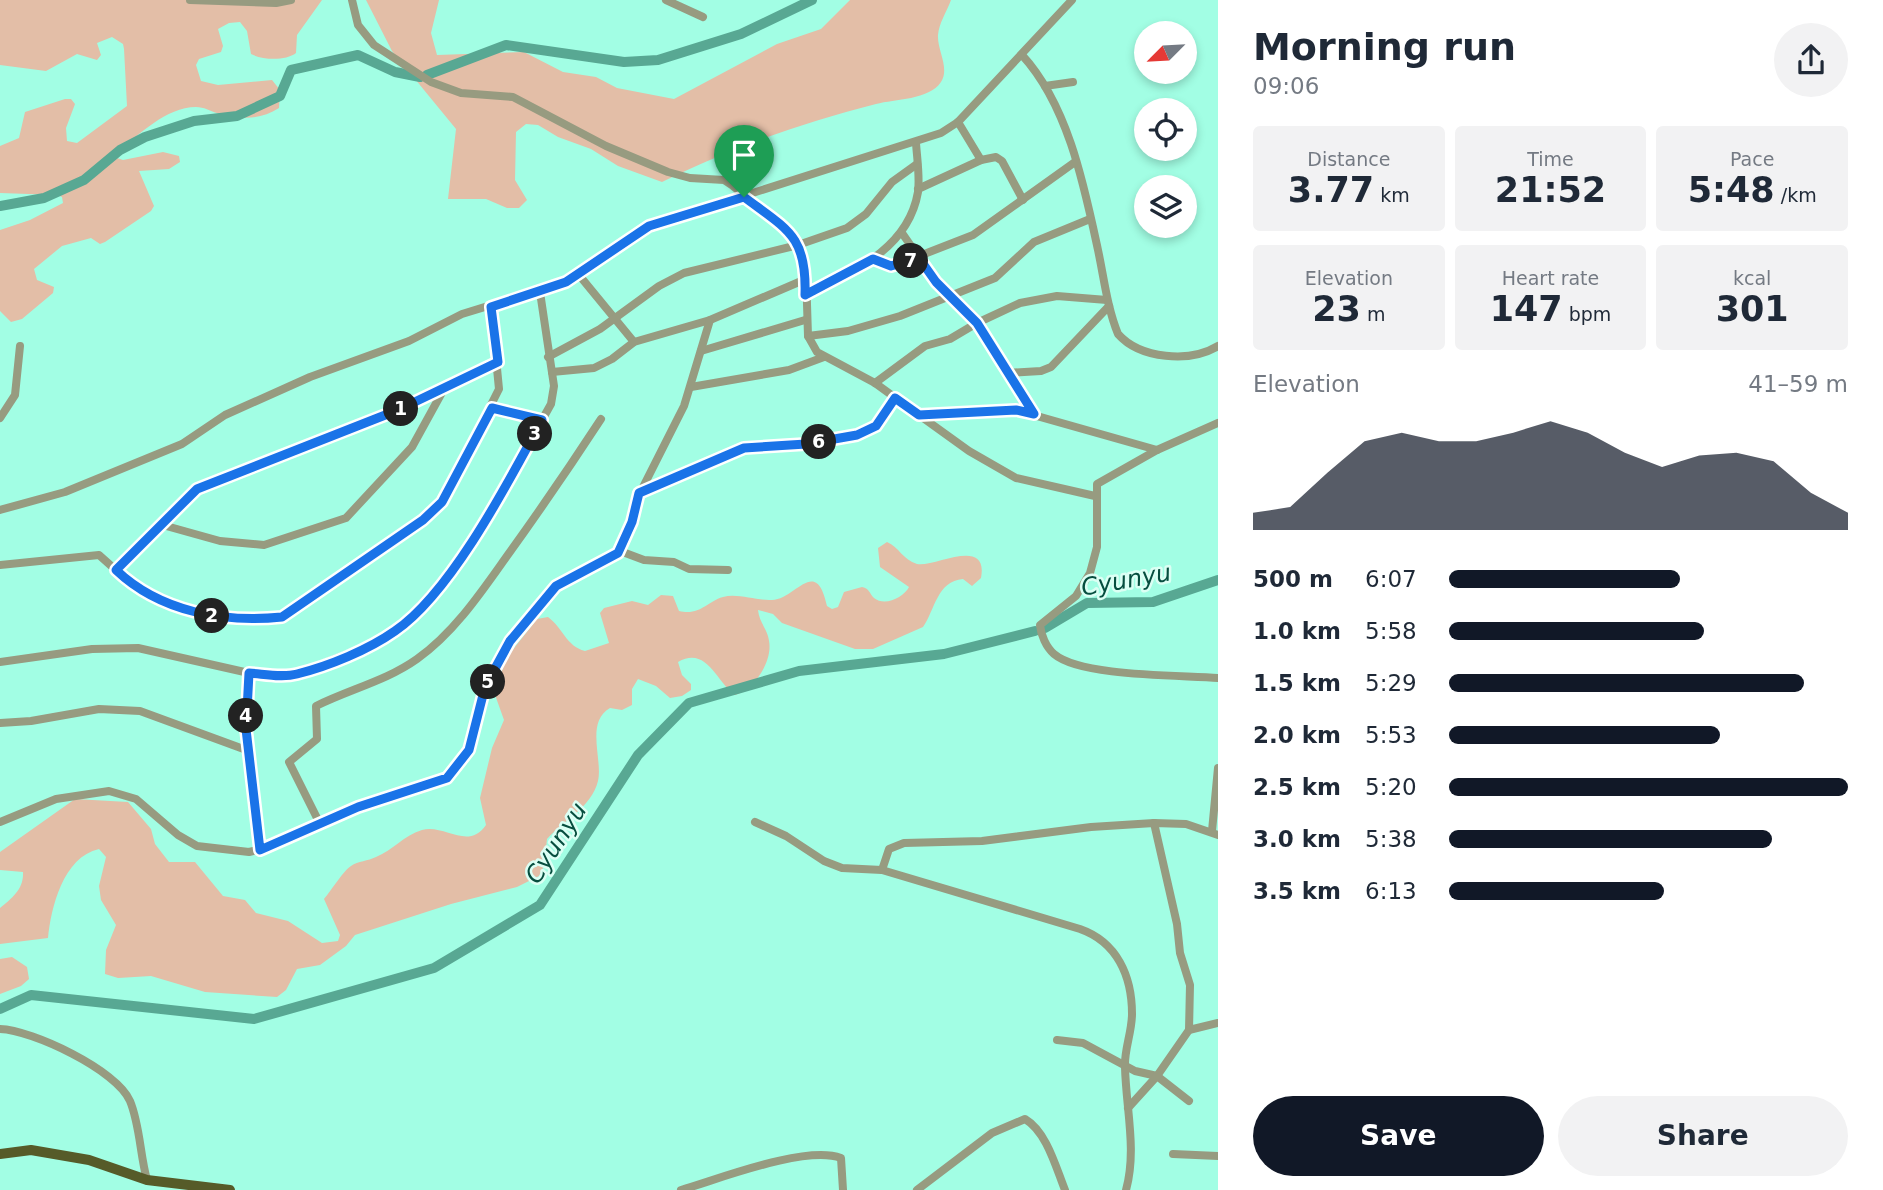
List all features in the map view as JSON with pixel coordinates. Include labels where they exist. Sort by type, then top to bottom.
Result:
[{"type":"main road","points":[[0,1154],[31,1150],[89,1160],[177,1188],[230,1190]]},
{"type":"street","points":[[190,0],[276,3],[291,0]]},
{"type":"street","points":[[352,0],[363,34],[392,59],[431,82],[461,93],[513,97],[606,146],[678,176],[724,180],[781,224],[798,245],[805,262],[805,320],[808,336],[824,357],[875,383],[969,451],[1016,478],[1095,496]]},
{"type":"street","points":[[666,0],[703,17]]},
{"type":"street","points":[[0,510],[65,492],[188,441],[225,415],[310,377],[409,341],[462,314],[540,292],[579,275],[649,226],[916,143],[958,122],[1072,0]]},
{"type":"street","points":[[1021,55],[1045,86],[1060,116],[1075,162],[1108,303],[1118,334],[1129,345],[1190,358],[1218,346]]},
{"type":"street","points":[[1045,86],[1073,82]]},
{"type":"street","points":[[958,122],[981,160]]},
{"type":"street","points":[[805,295],[873,259],[902,233],[918,189],[916,143]]},
{"type":"street","points":[[918,189],[989,157],[999,159],[1023,200]]},
{"type":"street","points":[[873,259],[891,266],[919,258],[973,235],[1075,162]]},
{"type":"street","points":[[548,357],[600,329],[668,281],[696,268],[838,233],[858,222],[892,183],[917,164]]},
{"type":"street","points":[[808,336],[848,331],[900,316],[995,278],[1034,242],[1090,219]]},
{"type":"street","points":[[902,233],[948,295],[977,323],[1034,414]]},
{"type":"street","points":[[579,275],[634,342]]},
{"type":"street","points":[[552,372],[594,368],[612,359],[634,342],[710,320],[806,279]]},
{"type":"street","points":[[0,663],[92,649],[138,648],[249,673],[297,674],[363,648],[398,630],[447,576],[495,505],[553,395],[540,292]]},
{"type":"street","points":[[875,383],[925,346],[950,339],[977,323],[1039,298],[1108,303]]},
{"type":"street","points":[[1007,373],[1051,367],[1108,303]]},
{"type":"street","points":[[0,565],[99,555],[136,588],[159,600],[206,615],[260,620],[282,617],[423,520],[442,502],[492,408],[499,389],[491,307]]},
{"type":"street","points":[[0,822],[56,799],[109,791],[136,799],[178,835],[197,846],[225,851],[260,850],[358,807],[447,778],[469,750],[485,687],[518,630],[556,586],[620,551],[639,493],[673,430],[691,387],[710,320]]},
{"type":"street","points":[[701,351],[805,320]]},
{"type":"street","points":[[0,418],[15,394],[20,346]]},
{"type":"street","points":[[691,387],[789,370],[824,357]]},
{"type":"street","points":[[116,570],[159,524],[197,489],[398,410],[498,362]]},
{"type":"street","points":[[159,524],[220,541],[264,545],[346,518],[412,447],[445,387]]},
{"type":"street","points":[[639,493],[744,448],[806,444],[857,435],[876,426],[895,398]]},
{"type":"street","points":[[492,408],[542,420]]},
{"type":"street","points":[[919,415],[1016,410],[1157,450]]},
{"type":"street","points":[[320,824],[289,763],[291,758],[317,740],[316,706],[391,675],[420,657],[456,622],[480,596],[523,537],[601,419]]},
{"type":"street","points":[[1218,423],[1157,450],[1103,478],[1097,484],[1097,547],[1090,573],[1076,596],[1040,625],[1048,647],[1058,656],[1104,671],[1218,678]]},
{"type":"street","points":[[620,551],[644,560],[674,562],[689,569],[728,570]]},
{"type":"street","points":[[249,673],[246,701],[249,751],[260,850]]},
{"type":"street","points":[[0,723],[31,721],[99,709],[141,711],[249,751]]},
{"type":"street","points":[[882,870],[889,849],[896,845],[982,841],[1091,827],[1154,823],[1186,824],[1215,833],[1218,768]]},
{"type":"street","points":[[755,822],[786,836],[824,861],[842,868],[882,870],[1097,935],[1122,964],[1129,986],[1132,1015],[1125,1064],[1133,1157],[1126,1190]]},
{"type":"street","points":[[1128,1109],[1157,1076],[1189,1030],[1190,985],[1180,953],[1177,924],[1154,823]]},
{"type":"street","points":[[1189,1030],[1218,1023]]},
{"type":"street","points":[[0,1029],[33,1037],[83,1060],[105,1073],[119,1086],[131,1105],[147,1180]]},
{"type":"street","points":[[1057,1040],[1083,1043],[1135,1071],[1157,1076],[1189,1101]]},
{"type":"street","points":[[917,1190],[992,1133],[1025,1119],[1035,1126],[1065,1190]]},
{"type":"street","points":[[1173,1154],[1218,1156]]},
{"type":"street","points":[[681,1190],[784,1160],[832,1155],[841,1158],[843,1162],[843,1190]]},
{"type":"shaded area","points":[[0,0],[322,0],[297,35],[296,53],[292,56],[267,58],[251,54],[247,31],[240,22],[229,23],[218,29],[223,46],[221,52],[199,59],[196,65],[201,81],[218,85],[272,80],[280,90],[279,108],[249,118],[225,115],[199,107],[185,108],[144,130],[117,152],[117,158],[123,160],[163,152],[179,156],[180,162],[169,169],[139,171],[154,206],[151,211],[100,244],[91,238],[62,246],[34,269],[37,280],[54,287],[53,293],[22,319],[11,322],[0,311],[0,230],[30,220],[63,203],[62,197],[57,195],[0,193],[0,146],[19,138],[25,112],[65,99],[71,99],[75,104],[66,128],[67,141],[77,143],[127,106],[123,44],[112,37],[97,43],[101,55],[97,60],[77,54],[46,71],[0,65]]},
{"type":"shaded area","points":[[366,0],[439,0],[431,33],[437,55],[524,52],[563,72],[596,77],[617,88],[674,99],[777,44],[821,29],[850,0],[951,0],[938,35],[944,65],[943,77],[936,88],[920,96],[876,104],[793,128],[741,147],[662,182],[618,166],[591,149],[558,137],[538,125],[526,124],[516,132],[515,180],[527,200],[519,208],[507,208],[486,199],[448,199],[456,129],[392,51]]},
{"type":"shaded area","points":[[887,542],[917,564],[958,556],[977,558],[981,565],[981,578],[972,586],[963,579],[947,585],[923,627],[873,649],[855,649],[782,623],[773,614],[758,610],[768,637],[768,657],[755,681],[735,695],[711,668],[697,658],[678,662],[682,675],[691,684],[691,690],[682,696],[670,698],[656,686],[638,679],[632,689],[632,705],[622,710],[610,708],[598,722],[598,781],[583,806],[547,839],[544,866],[539,876],[517,887],[451,904],[355,935],[346,946],[320,965],[297,969],[286,990],[277,997],[205,992],[151,976],[118,978],[105,974],[106,950],[116,925],[101,900],[99,886],[106,857],[99,849],[76,862],[61,885],[48,938],[0,944],[0,908],[19,888],[23,872],[0,870],[0,852],[75,799],[128,802],[151,829],[155,844],[169,862],[195,862],[223,896],[245,900],[256,913],[288,921],[322,943],[338,941],[340,935],[324,899],[348,868],[382,854],[422,830],[472,836],[486,825],[480,798],[492,748],[504,720],[494,692],[507,657],[537,619],[548,617],[573,645],[585,651],[609,643],[600,613],[604,608],[632,601],[648,605],[661,595],[673,596],[679,611],[692,612],[729,596],[766,600],[781,598],[811,581],[817,583],[827,606],[832,609],[838,607],[844,592],[862,587],[878,601],[889,601],[899,597],[909,587],[880,567],[878,548]]},
{"type":"shaded area","points":[[12,957],[27,967],[29,979],[21,986],[0,994],[0,959]]},
{"type":"waterway","points":[[427,75],[506,45],[624,62],[658,60],[741,34],[812,0]]},
{"type":"waterway","points":[[0,206],[44,198],[84,180],[120,150],[145,137],[194,121],[237,116],[280,96],[291,70],[358,55],[395,72],[420,77]]},
{"type":"waterway","name":"Cyunyu","points":[[1045,628],[1087,603],[1153,602],[1218,580]]},
{"type":"waterway","name":"Cyunyu","points":[[0,1009],[31,995],[254,1019],[434,968],[540,905],[638,755],[689,703],[799,671],[944,654],[1035,631]]},
{"type":"route","points":[[744,197],[781,224],[798,245],[805,262],[805,295],[873,259],[891,266],[919,258],[936,282],[972,316],[1034,414],[1016,410],[919,415],[895,398],[876,426],[857,435],[806,444],[744,448],[726,453],[639,493],[632,522],[618,553],[551,590],[510,641],[485,687],[469,750],[447,778],[358,807],[278,845],[260,850],[246,729],[249,673],[297,674],[373,644],[398,630],[429,599],[447,576],[495,505],[542,420],[492,408],[442,502],[408,534],[282,617],[260,620],[206,615],[159,600],[136,588],[116,570],[186,496],[197,489],[398,410],[498,362],[491,307],[566,282],[631,235],[649,226],[744,197]]}]
